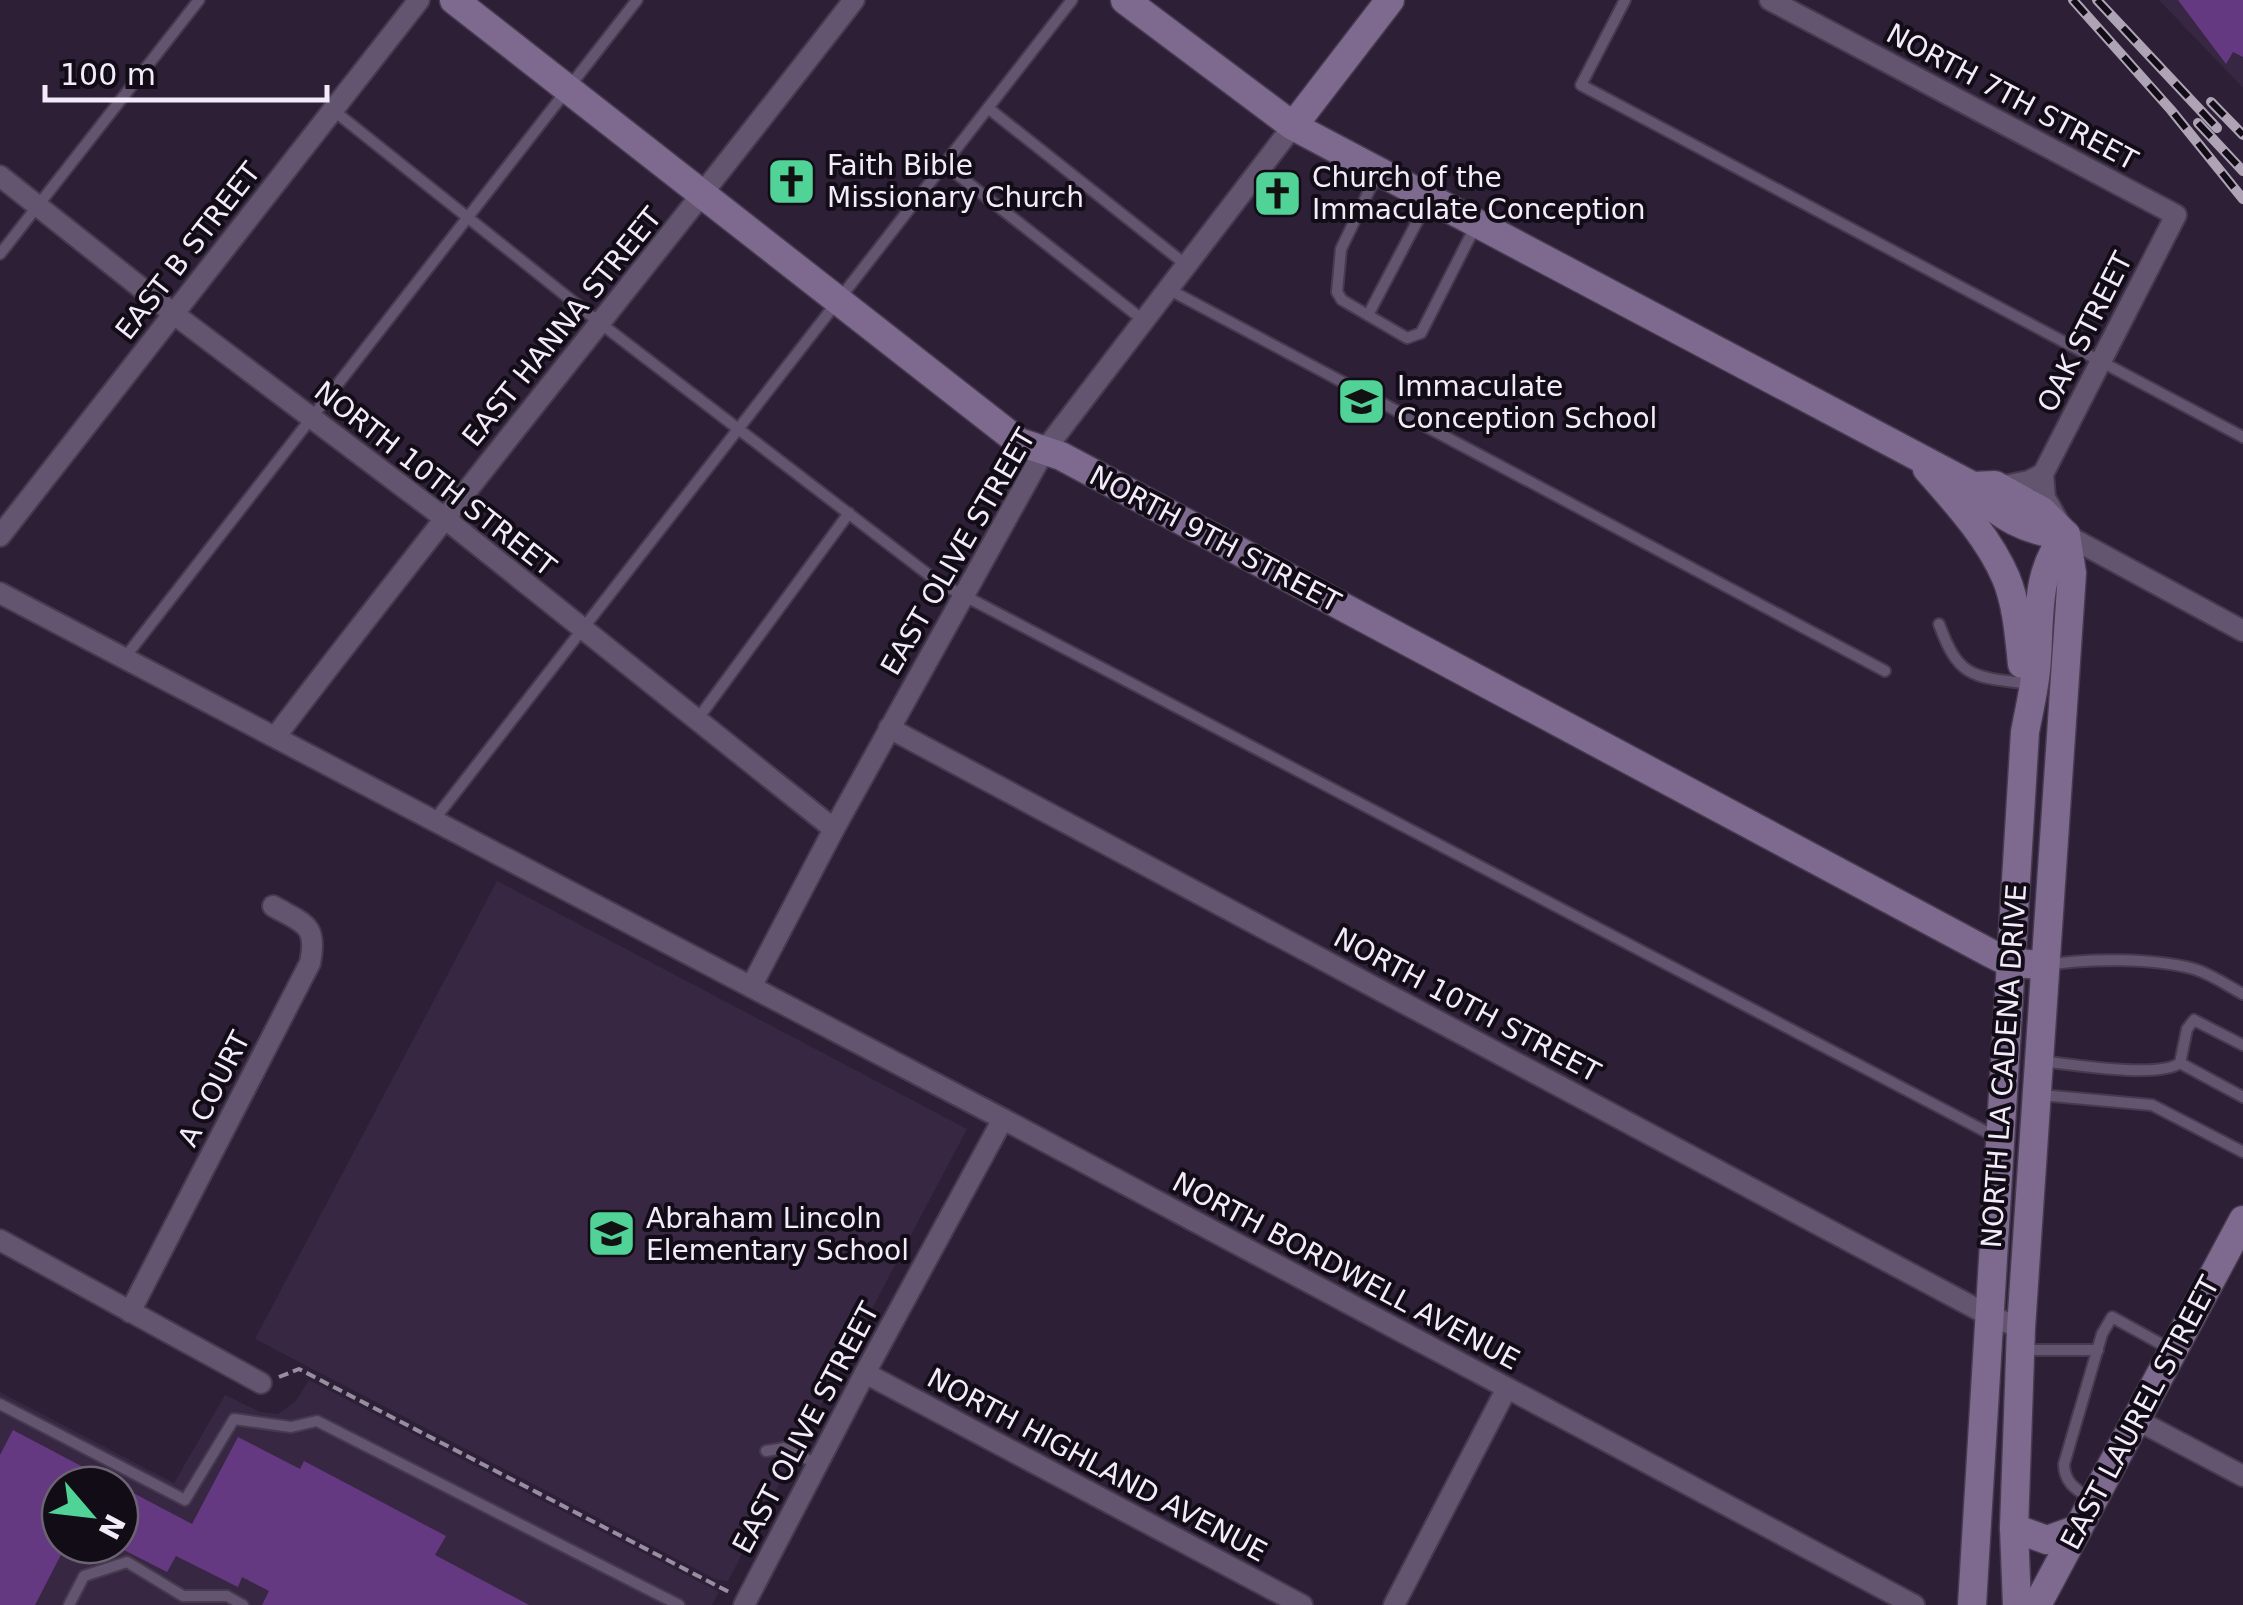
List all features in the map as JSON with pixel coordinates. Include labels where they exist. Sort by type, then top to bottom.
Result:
[{"type":"main road","name":"NORTH 9TH STREET","points":[[454,0],[1020,442],[1060,456],[2010,964],[2046,965]]},
{"type":"main road","points":[[1125,0],[1293,126],[1916,457],[1986,487],[1986,504],[2038,533],[2066,535]]},
{"type":"main road","points":[[1293,126],[1390,0]]},
{"type":"main road","points":[[1916,457],[1981,535],[2006,579],[2018,627],[2025,732]]},
{"type":"main road","name":"NORTH LA CADENA DRIVE","points":[[1972,1605],[2025,732],[2036,671],[2045,567],[2052,550],[2066,535]]},
{"type":"main road","name":"NORTH LA CADENA DRIVE","points":[[2016,1605],[2014,1528],[2020,1339],[2072,573],[2066,535]]},
{"type":"main road","name":"EAST LAUREL STREET","points":[[2037,1605],[2243,1220]]},
{"type":"main road","points":[[2014,1528],[2047,1540],[2078,1529]]},
{"type":"street","name":"EAST B STREET","points":[[0,536],[419,0]]},
{"type":"street","name":"EAST HANNA STREET","points":[[276,736],[443,517],[704,195],[854,0]]},
{"type":"street","name":"NORTH 7TH STREET","points":[[1770,0],[2176,215]]},
{"type":"street","name":"EAST OLIVE STREET","points":[[751,986],[1044,451],[1293,126]]},
{"type":"street","name":"NORTH 10TH STREET","points":[[0,176],[174,314],[443,517],[834,829]]},
{"type":"street","name":"OAK STREET","points":[[2043,474],[2176,215]]},
{"type":"street","points":[[1986,487],[2030,481],[2043,474],[2046,498],[2066,535],[2243,631]]},
{"type":"street","name":"NORTH BORDWELL AVENUE","points":[[0,593],[1004,1119],[1914,1605]]},
{"type":"street","name":"NORTH 10TH STREET","points":[[889,728],[1988,1315],[2020,1339]]},
{"type":"street","name":"A COURT","points":[[130,1312],[310,963],[315,940],[308,926],[273,906]]},
{"type":"street","name":"EAST OLIVE STREET","points":[[745,1603],[865,1372],[1004,1119]]},
{"type":"street","points":[[0,1240],[261,1383]]},
{"type":"street","name":"NORTH HIGHLAND AVENUE","points":[[865,1372],[1302,1605]]},
{"type":"street","points":[[1394,1605],[1508,1388]]},
{"type":"street","points":[[2137,1420],[2243,1476]]},
{"type":"lane","points":[[0,254],[198,0]]},
{"type":"lane","points":[[126,656],[637,0]]},
{"type":"lane","points":[[433,820],[1072,0]]},
{"type":"lane","points":[[1625,0],[1581,85],[2243,436]]},
{"type":"lane","points":[[988,108],[1185,264]]},
{"type":"lane","points":[[334,110],[600,322],[938,582],[1998,1138]]},
{"type":"lane","points":[[944,164],[1144,321]]},
{"type":"lane","points":[[1378,171],[1341,249],[1337,292],[1342,300],[1406,338],[1421,333],[1477,224]]},
{"type":"lane","points":[[1368,315],[1430,198]]},
{"type":"lane","points":[[1168,289],[1885,672]]},
{"type":"lane","points":[[696,720],[849,513]]},
{"type":"lane","points":[[1939,624],[1949,652],[1964,670],[1979,678],[2023,684]]},
{"type":"lane","points":[[2046,965],[2104,960],[2178,966],[2207,974],[2243,994]]},
{"type":"lane","points":[[2039,1060],[2172,1069],[2180,1063],[2187,1028],[2194,1020],[2243,1045]]},
{"type":"lane","points":[[2180,1063],[2243,1097]]},
{"type":"lane","points":[[2036,1095],[2152,1105],[2243,1152]]},
{"type":"lane","points":[[2093,1501],[2072,1488],[2064,1475],[2064,1464],[2098,1350],[2112,1317],[2173,1351]]},
{"type":"lane","points":[[2020,1339],[2098,1350]]},
{"type":"lane","points":[[0,1404],[185,1500],[234,1419],[291,1427],[318,1421],[679,1605]]},
{"type":"lane","points":[[766,1451],[784,1448],[818,1464]]},
{"type":"lane","points":[[69,1605],[84,1576],[127,1562],[182,1596],[227,1596],[243,1605]]},
{"type":"path","points":[[261,1383],[300,1370],[745,1603]]},
{"type":"shaded area","points":[[2159,0],[2243,0],[2243,88]]},
{"type":"shaded area","name":"Abraham Lincoln Elementary School","points":[[497,881],[967,1129],[728,1581],[717,1580],[255,1339]]},
{"type":"shaded area","points":[[309,1380],[719,1592],[712,1605],[0,1605],[0,1392],[140,1465],[40,1465],[40,1565],[140,1565],[140,1465],[174,1483],[225,1395],[260,1412],[278,1414],[295,1402]]},
{"type":"building","points":[[2178,0],[2243,0],[2243,57],[2233,52],[2226,64]]},
{"type":"building","points":[[13,1430],[79,1465],[40,1465],[40,1565],[56,1565],[35,1605],[0,1605],[0,1455]]},
{"type":"building","points":[[238,1437],[300,1469],[304,1461],[446,1536],[435,1555],[529,1605],[262,1605],[269,1591],[242,1577],[238,1587],[176,1556],[167,1572],[140,1558],[140,1497],[192,1524]]},
{"type":"railway","points":[[2073,0],[2171,110],[2243,199]]},
{"type":"railway","points":[[2097,0],[2217,128]]},
{"type":"railway","points":[[2211,102],[2243,135]]},
{"type":"railway","points":[[2198,123],[2243,171]]},
{"type":"place","name":"Faith Bible Missionary Church","points":[[792,181]]},
{"type":"place","name":"Church of the Immaculate Conception","points":[[1277,193]]},
{"type":"place","name":"Immaculate Conception School","points":[[1362,402]]},
{"type":"place","name":"Abraham Lincoln Elementary School","points":[[611,1234]]}]
